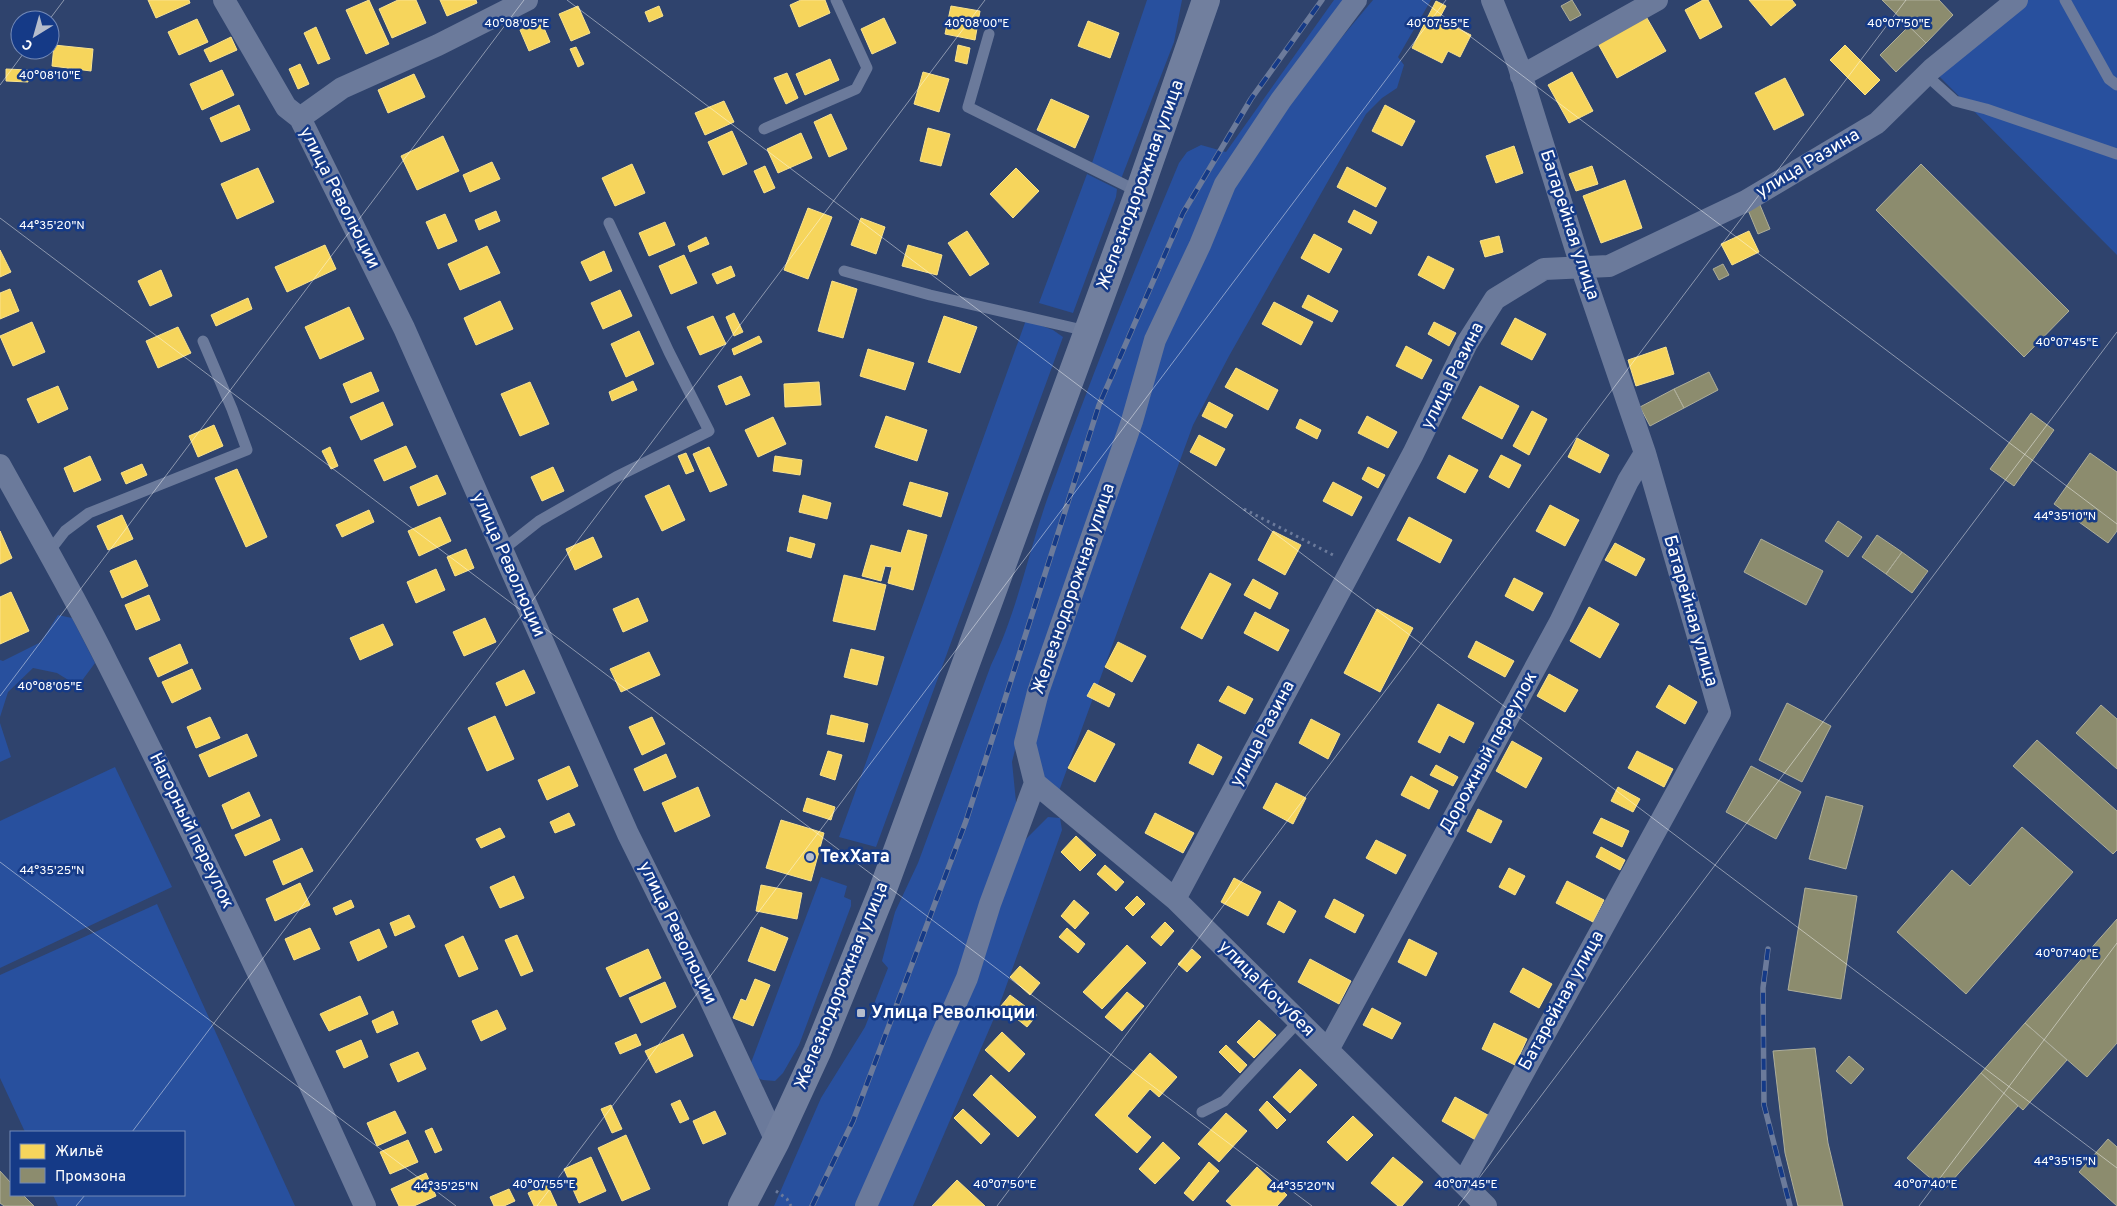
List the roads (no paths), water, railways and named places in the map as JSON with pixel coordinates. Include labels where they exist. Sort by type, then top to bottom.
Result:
[{"type":"main road","name":"Железнодорожная улица","points":[[742,1206],[776,1141],[817,1052],[882,892],[1139,192],[1206,0]]},
{"type":"street","name":"улица Революции","points":[[224,0],[286,107],[300,118],[404,328],[501,551],[628,834],[710,997],[776,1141]]},
{"type":"street","points":[[300,118],[342,88],[438,45],[527,0]]},
{"type":"street","name":"Железнодорожная улица","points":[[1035,783],[1026,743],[1038,692],[1132,421],[1155,340],[1200,244],[1225,184],[1281,100],[1356,0]]},
{"type":"street","name":"Батарейная улица","points":[[1462,1183],[1720,713],[1645,453],[1521,76],[1492,0]]},
{"type":"street","points":[[1521,76],[1657,0]]},
{"type":"street","name":"улица Разина","points":[[1175,899],[1413,454],[1466,343],[1495,299],[1544,269],[1609,266],[1746,201],[1877,123],[1929,72],[2017,0]]},
{"type":"street","name":"Дорожный переулок","points":[[1328,1050],[1560,622],[1628,482],[1645,453]]},
{"type":"street","name":"Нагорный переулок","points":[[0,465],[106,660],[212,874],[291,1041],[365,1206]]},
{"type":"street","points":[[866,1206],[967,978],[990,904],[1035,783]]},
{"type":"street","name":"улица Кочубея","points":[[1035,783],[1175,899],[1486,1206]]},
{"type":"lane","points":[[764,129],[856,89],[867,68],[836,0]]},
{"type":"lane","points":[[2065,0],[2109,79],[2117,85]]},
{"type":"lane","points":[[989,34],[968,107],[1139,192]]},
{"type":"lane","points":[[1929,72],[1955,101],[1986,109],[2117,154]]},
{"type":"lane","points":[[501,551],[538,521],[616,477],[709,431],[669,352],[609,223]]},
{"type":"lane","points":[[844,271],[930,295],[1087,331]]},
{"type":"lane","points":[[48,553],[65,531],[89,513],[247,450],[232,408],[203,341]]},
{"type":"lane","points":[[1202,1112],[1224,1101],[1299,1021]]},
{"type":"railway","points":[[812,1206],[853,1121],[966,821],[1099,405],[1183,213],[1251,99],[1322,0]]},
{"type":"railway","points":[[1768,949],[1763,988],[1764,1105],[1790,1206]]},
{"type":"place","name":"ТехХата","points":[[810,857]]},
{"type":"place","name":"Улица Революции","points":[[861,1013]]}]
